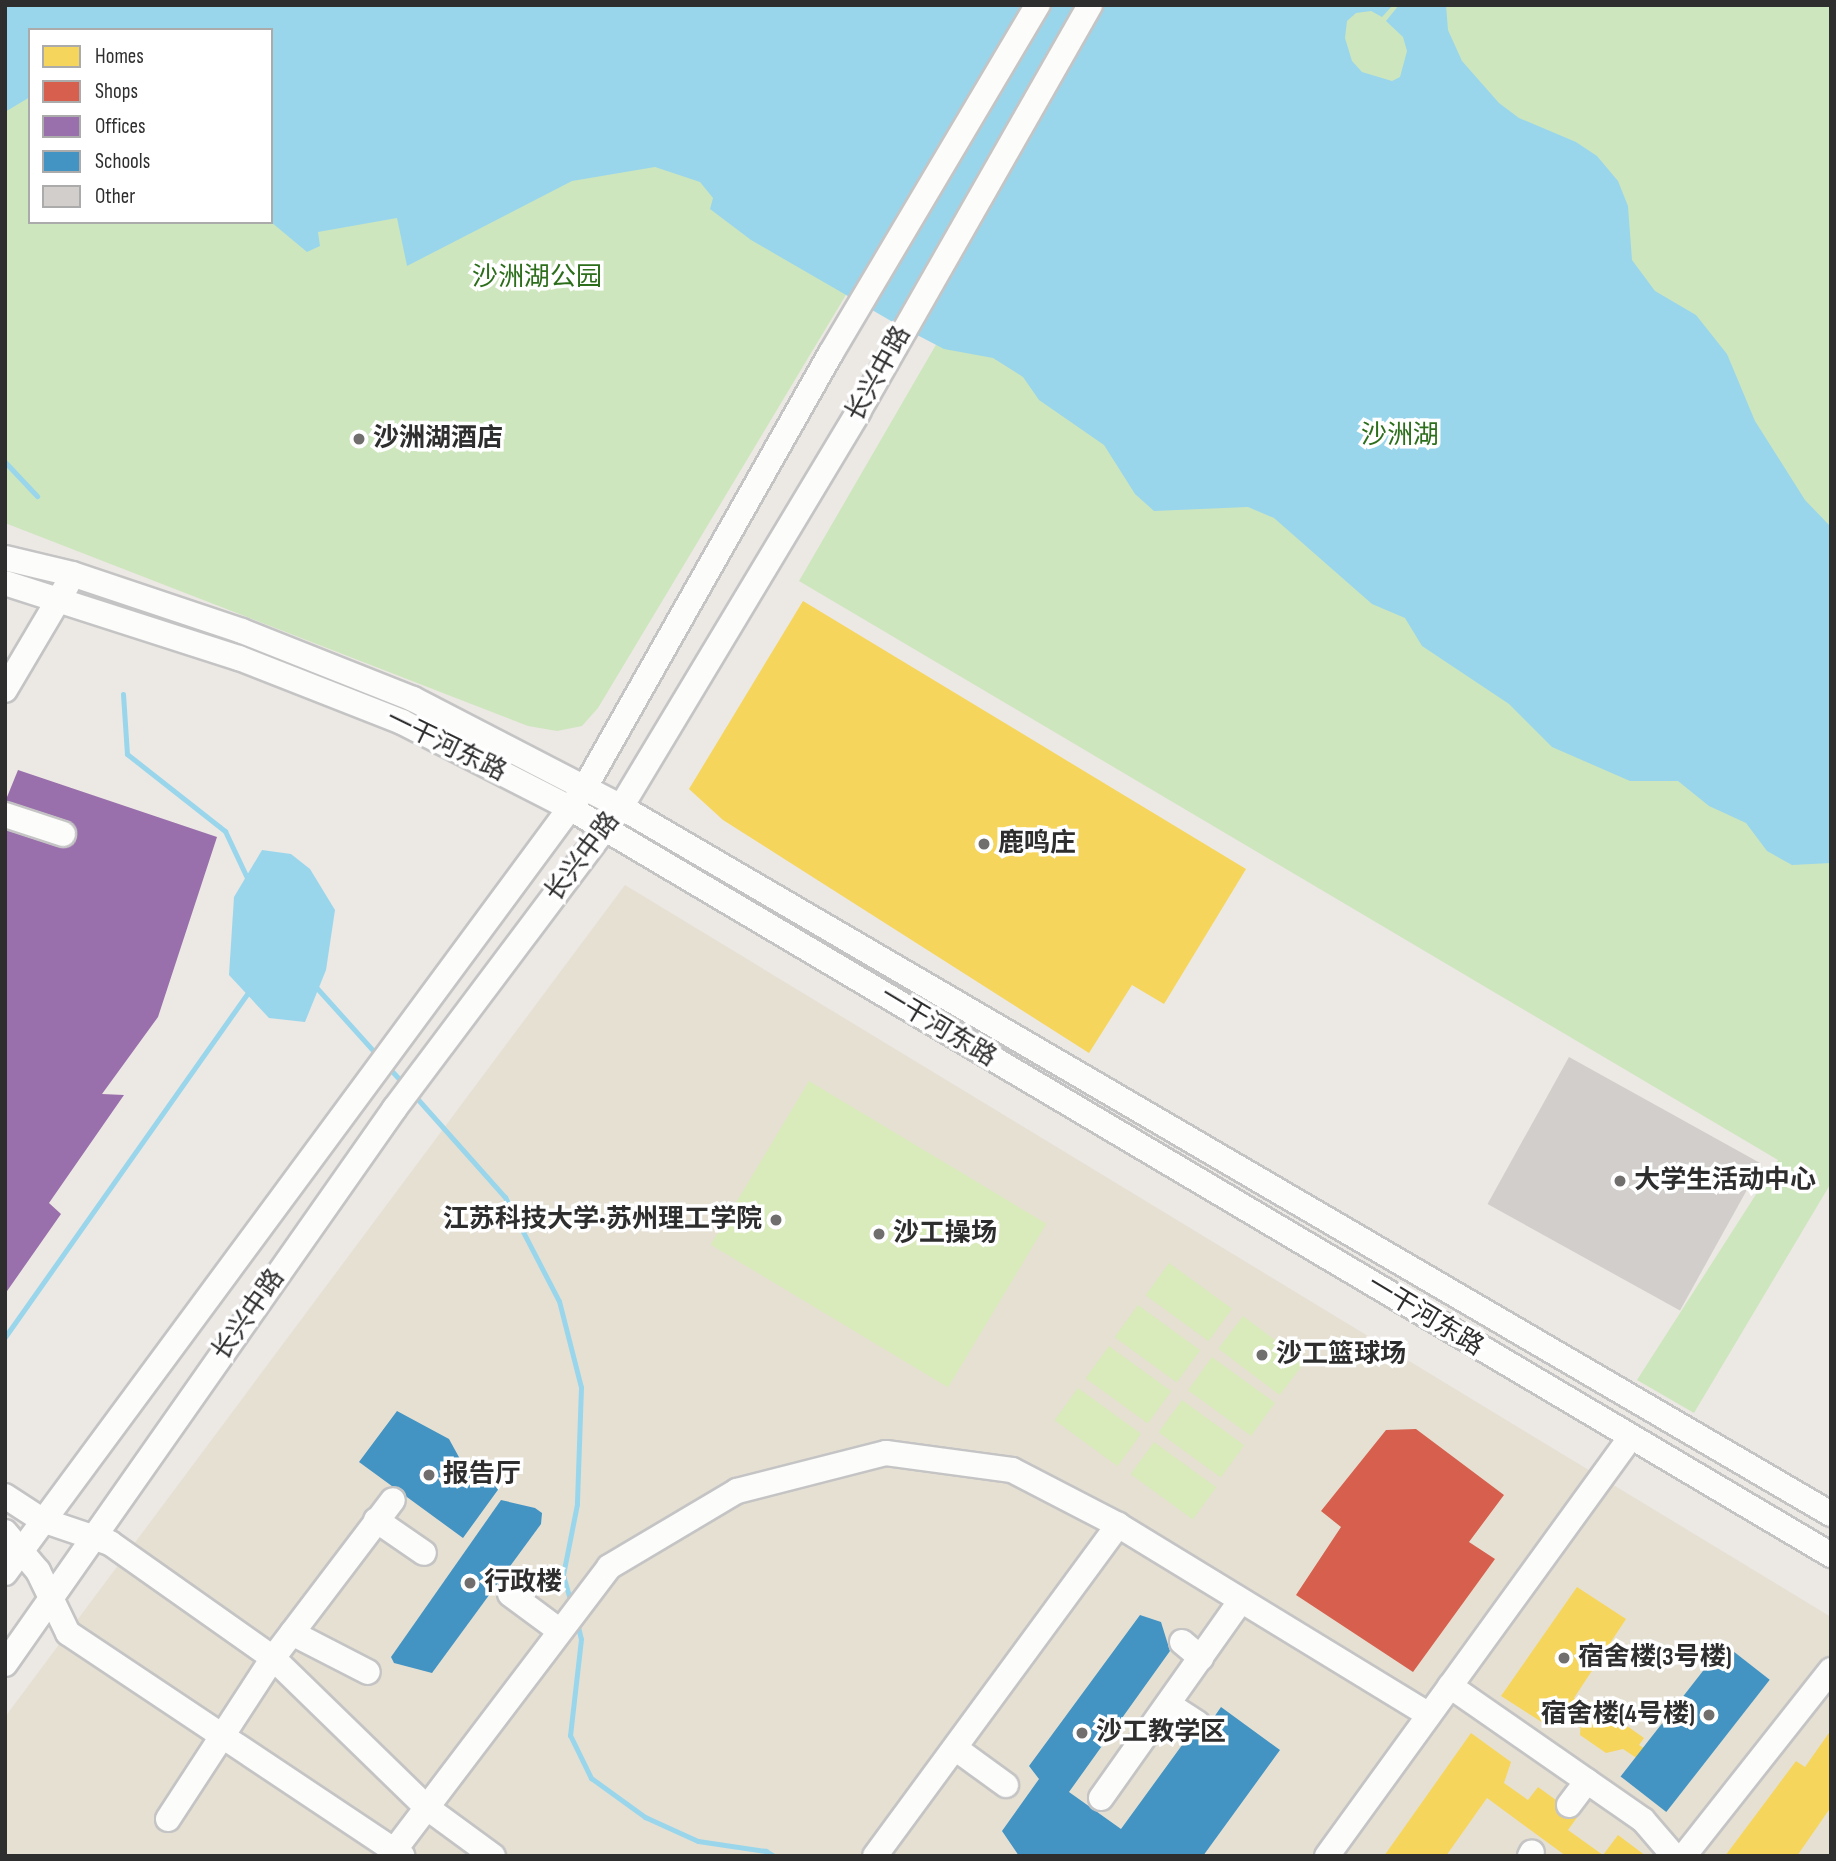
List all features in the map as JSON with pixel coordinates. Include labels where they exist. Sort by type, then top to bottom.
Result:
[{"type":"street","name":"长兴中路","points":[[5,1573],[14,1540],[42,1520],[395,1049],[577,799],[831,353],[1038,5]]},
{"type":"street","name":"长兴中路","points":[[5,1664],[395,1108],[422,1076],[621,807],[882,367],[1090,5]]},
{"type":"street","name":"一干河东路","points":[[5,558],[72,573],[242,631],[413,698],[577,799],[603,828],[1831,1555]]},
{"type":"street","points":[[5,690],[62,598],[72,573]]},
{"type":"street","name":"一干河东路","points":[[5,583],[62,598],[239,658],[402,722],[577,799],[621,807],[1831,1514]]},
{"type":"street","points":[[5,815],[64,834]]},
{"type":"street","points":[[1327,1856],[1630,1438]]},
{"type":"street","points":[[14,1540],[52,1596],[68,1633],[223,1735],[395,1854],[426,1807],[609,1567],[737,1491],[886,1453],[1012,1470],[1118,1525],[1429,1715]]},
{"type":"street","points":[[5,1496],[42,1520],[95,1536],[273,1658],[426,1807],[493,1856]]},
{"type":"street","points":[[168,1819],[273,1658],[393,1500]]},
{"type":"street","points":[[376,1520],[424,1553]]},
{"type":"street","points":[[875,1856],[1118,1525]]},
{"type":"street","points":[[510,1594],[563,1628]]},
{"type":"street","points":[[1101,1798],[1168,1704],[1191,1650],[1241,1601]]},
{"type":"street","points":[[292,1633],[368,1672]]},
{"type":"street","points":[[1684,1856],[1831,1670]]},
{"type":"street","points":[[1450,1686],[1643,1820],[1674,1856]]},
{"type":"street","points":[[1168,1704],[1197,1723]]},
{"type":"street","points":[[955,1748],[1006,1785]]},
{"type":"street","points":[[1569,1805],[1587,1781]]},
{"type":"shaded area","name":"江苏科技大学•苏州理工学院","points":[[625,885],[1831,1617],[1831,1856],[5,1856],[5,1717]]},
{"type":"green space","name":"沙洲湖公园","points":[[5,5],[1020,5],[598,708],[582,726],[557,731],[528,726],[5,523]]},
{"type":"green space","name":"沙洲湖","points":[[1133,5],[1831,5],[1831,1183],[1694,1413],[1637,1380],[1778,1160],[799,581]]},
{"type":"green space","name":"沙工操场","points":[[809,1081],[1046,1224],[948,1387],[711,1245]]},
{"type":"green space","points":[[1169,1263],[1232,1309],[1209,1341],[1145,1295]]},
{"type":"green space","points":[[1138,1305],[1200,1350],[1177,1383],[1114,1337]]},
{"type":"green space","name":"沙工篮球场","points":[[1243,1316],[1304,1362],[1280,1395],[1218,1349]]},
{"type":"green space","points":[[1109,1346],[1171,1391],[1148,1424],[1085,1378]]},
{"type":"green space","points":[[1212,1357],[1275,1403],[1251,1436],[1188,1390]]},
{"type":"green space","points":[[1078,1388],[1141,1434],[1118,1466],[1054,1420]]},
{"type":"green space","points":[[1182,1400],[1244,1445],[1221,1478],[1158,1432]]},
{"type":"green space","points":[[1154,1442],[1216,1487],[1193,1520],[1130,1474]]},
{"type":"water","name":"沙洲湖","points":[[5,5],[1393,5],[1382,17],[1371,11],[1356,13],[1347,21],[1345,38],[1352,61],[1362,72],[1392,81],[1400,77],[1407,51],[1403,37],[1386,21],[1399,5],[1446,5],[1448,30],[1462,61],[1499,103],[1519,118],[1576,142],[1597,156],[1618,181],[1628,206],[1632,260],[1655,291],[1696,315],[1727,354],[1755,421],[1805,500],[1831,527],[1831,863],[1792,865],[1767,851],[1746,823],[1709,806],[1678,781],[1630,781],[1552,747],[1509,704],[1422,646],[1405,618],[1372,604],[1274,518],[1248,507],[1154,511],[1135,494],[1104,445],[1039,400],[1023,377],[993,358],[944,349],[751,240],[710,209],[713,198],[700,182],[655,167],[572,181],[407,266],[397,218],[318,232],[320,246],[307,252],[273,224],[273,28],[28,28],[28,98],[5,112]]},
{"type":"water","points":[[262,850],[291,854],[310,869],[335,910],[326,970],[305,1022],[269,1018],[229,975],[234,897]]},
{"type":"building: Homes","name":"鹿鸣庄","points":[[803,601],[1246,869],[1164,1004],[1132,985],[1089,1053],[723,820],[689,789]]},
{"type":"building: Homes","name":"宿舍楼(3号楼)","points":[[1577,1587],[1626,1619],[1574,1698],[1588,1708],[1592,1701],[1644,1738],[1639,1745],[1648,1751],[1641,1761],[1623,1749],[1606,1753],[1580,1735],[1581,1717],[1567,1708],[1551,1728],[1501,1696]]},
{"type":"building: Homes","points":[[1831,1730],[1831,1807],[1797,1856],[1725,1856],[1796,1761],[1805,1767]]},
{"type":"building: Homes","points":[[1471,1733],[1511,1762],[1504,1783],[1528,1800],[1538,1787],[1578,1816],[1568,1830],[1603,1855],[1618,1835],[1646,1856],[1566,1856],[1487,1798],[1446,1856],[1384,1856]]},
{"type":"building: Shops","points":[[1416,1429],[1504,1495],[1469,1542],[1495,1559],[1413,1672],[1296,1595],[1341,1527],[1321,1511],[1386,1430]]},
{"type":"building: Offices","points":[[18,770],[217,837],[158,1017],[102,1094],[124,1095],[49,1203],[61,1214],[5,1294],[5,802]]},
{"type":"building: Schools","name":"报告厅","points":[[397,1411],[449,1439],[460,1459],[500,1487],[463,1538],[359,1462]]},
{"type":"building: Schools","name":"行政楼","points":[[501,1500],[535,1508],[542,1513],[541,1524],[432,1673],[394,1663],[391,1657]]},
{"type":"building: Schools","name":"沙工教学区","points":[[1140,1615],[1161,1622],[1170,1651],[1069,1792],[1121,1829],[1193,1730],[1201,1736],[1221,1707],[1280,1750],[1203,1856],[1019,1856],[1002,1831],[1039,1779],[1029,1766]]},
{"type":"building: Schools","name":"宿舍楼(4号楼)","points":[[1724,1644],[1770,1680],[1666,1812],[1621,1776]]},
{"type":"building: Other","name":"大学生活动中心","points":[[1569,1057],[1761,1164],[1680,1311],[1488,1204]]},
{"type":"waterway","points":[[5,462],[37,496]]},
{"type":"waterway","points":[[123,694],[127,754],[225,831],[249,882]]},
{"type":"waterway","points":[[315,986],[379,1057]]},
{"type":"waterway","points":[[5,1337],[250,990]]},
{"type":"waterway","points":[[388,1067],[405,1085]]},
{"type":"waterway","points":[[414,1095],[505,1197],[559,1301],[581,1387],[577,1504],[563,1575],[571,1603]]},
{"type":"waterway","points":[[577,1622],[581,1639],[570,1735],[591,1778],[645,1817],[698,1841],[766,1851],[774,1856]]},
{"type":"place","name":"沙洲湖酒店","points":[[359,439]]},
{"type":"place","name":"鹿鸣庄","points":[[984,844]]},
{"type":"place","name":"大学生活动中心","points":[[1620,1181]]},
{"type":"place","name":"江苏科技大学•苏州理工学院","points":[[776,1220]]},
{"type":"place","name":"沙工操场","points":[[879,1234]]},
{"type":"place","name":"沙工篮球场","points":[[1262,1355]]},
{"type":"place","name":"报告厅","points":[[429,1475]]},
{"type":"place","name":"行政楼","points":[[470,1583]]},
{"type":"place","name":"宿舍楼(3号楼)","points":[[1564,1658]]},
{"type":"place","name":"宿舍楼(4号楼)","points":[[1709,1715]]},
{"type":"place","name":"沙工教学区","points":[[1082,1733]]}]
